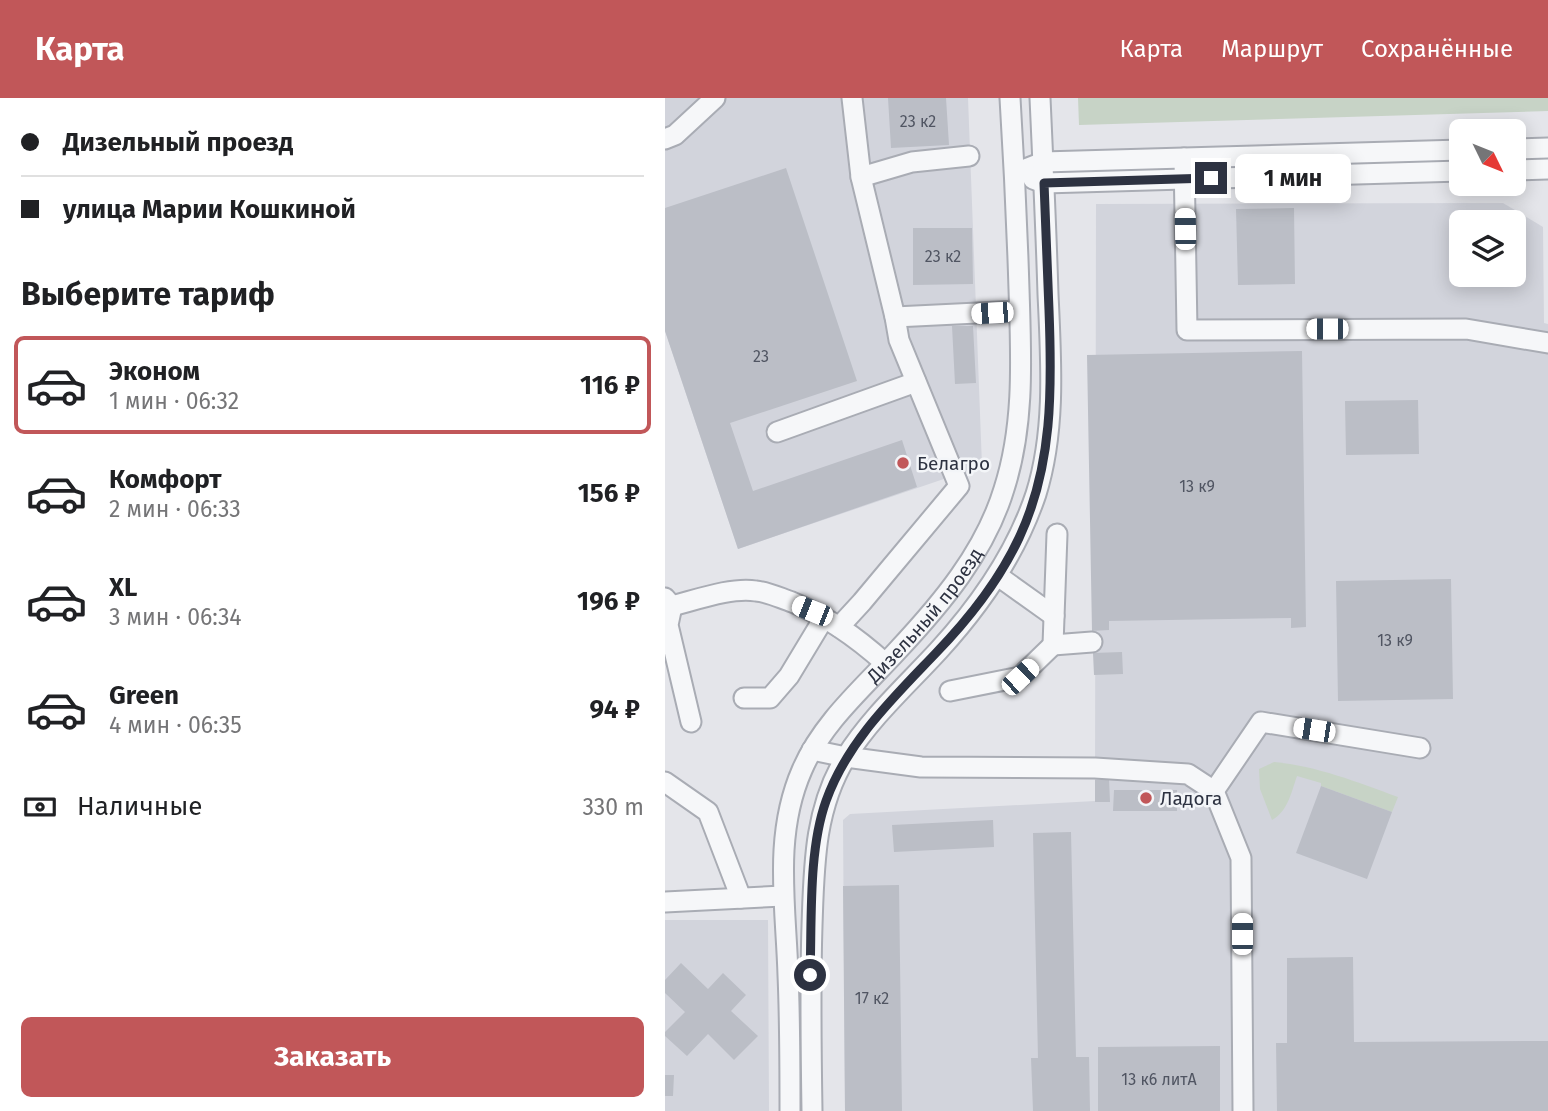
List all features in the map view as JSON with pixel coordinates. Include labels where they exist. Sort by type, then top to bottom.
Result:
[{"type":"street","points":[[665,139],[675,135],[715,98]]},
{"type":"street","points":[[744,698],[770,698],[832,622],[862,602],[959,486],[899,340],[862,177],[852,98]]},
{"type":"street","name":"Дизельный проезд","points":[[790,1111],[783,852],[789,810],[802,769],[838,715],[940,603],[965,568],[987,531],[1004,491],[1014,449],[1019,406],[1019,311],[1010,98]]},
{"type":"street","name":"Дизельный проезд","points":[[812,1111],[810,975],[815,852],[825,802],[846,757],[875,719],[957,630],[998,576],[1029,515],[1042,470],[1050,404],[1051,368],[1040,98]]},
{"type":"street","points":[[1526,149],[1548,148]]},
{"type":"street","points":[[1015,173],[1043,162],[1449,150]]},
{"type":"street","points":[[862,177],[912,162],[969,156]]},
{"type":"street","points":[[1184,158],[1187,330],[1466,329],[1548,343]]},
{"type":"street","points":[[1526,170],[1548,169]]},
{"type":"street","points":[[1015,173],[1044,183],[1449,171]]},
{"type":"street","points":[[895,317],[1019,311]]},
{"type":"street","points":[[777,432],[916,382]]},
{"type":"street","points":[[1053,645],[1057,534]]},
{"type":"street","points":[[998,576],[1054,616]]},
{"type":"street","points":[[691,722],[668,625],[668,602],[755,590],[779,597],[832,622],[885,663]]},
{"type":"street","points":[[950,691],[1020,677],[1053,645],[1092,642]]},
{"type":"street","points":[[1214,791],[1261,722],[1420,748]]},
{"type":"street","points":[[813,750],[921,766],[1095,768],[1188,774],[1214,791],[1241,858],[1243,1111]]},
{"type":"street","points":[[665,782],[708,812],[741,898]]},
{"type":"street","points":[[665,902],[783,896]]},
{"type":"shaded area","points":[[665,98],[968,98],[982,466],[738,549],[665,331]]},
{"type":"shaded area","points":[[1503,203],[1515,210],[1449,210],[1449,287],[1526,287],[1526,217],[1543,227],[1544,323],[1548,324],[1548,1111],[845,1111],[843,820],[850,814],[1095,801],[1096,204]]},
{"type":"shaded area","points":[[665,920],[768,920],[769,1111],[665,1111]]},
{"type":"green space","points":[[1078,98],[1548,98],[1548,111],[1079,125]]},
{"type":"green space","points":[[1274,762],[1321,771],[1398,797],[1392,812],[1297,776],[1285,807],[1272,820],[1260,789],[1259,769]]},
{"type":"building","points":[[888,98],[946,98],[949,145],[891,148]]},
{"type":"building","points":[[786,168],[857,381],[730,423],[753,491],[902,440],[917,487],[738,549],[665,331],[665,208]]},
{"type":"building","points":[[1294,208],[1295,284],[1238,285],[1236,209]]},
{"type":"building","points":[[913,228],[972,228],[973,284],[913,285]]},
{"type":"building","points":[[952,326],[973,326],[976,383],[955,384]]},
{"type":"building","points":[[1302,351],[1306,627],[1291,628],[1291,618],[1109,621],[1109,630],[1092,631],[1087,355]]},
{"type":"building","points":[[1418,400],[1419,454],[1346,455],[1345,401]]},
{"type":"building","points":[[1451,579],[1453,699],[1338,701],[1336,581]]},
{"type":"building","points":[[1122,652],[1123,674],[1094,675],[1093,653]]},
{"type":"building","points":[[1109,779],[1110,802],[1095,802],[1095,780]]},
{"type":"building","points":[[1321,786],[1392,812],[1367,879],[1296,853]]},
{"type":"building","points":[[1114,790],[1177,790],[1177,811],[1113,811]]},
{"type":"building","points":[[993,820],[994,847],[894,852],[892,825]]},
{"type":"building","points":[[1071,832],[1076,1057],[1089,1057],[1090,1111],[1033,1111],[1031,1058],[1038,1058],[1033,833]]},
{"type":"building","points":[[899,885],[902,1111],[845,1111],[843,886]]},
{"type":"building","points":[[1353,957],[1354,1042],[1548,1041],[1548,1111],[1277,1111],[1276,1043],[1287,1043],[1287,958]]},
{"type":"building","points":[[681,963],[708,989],[723,973],[746,995],[731,1011],[758,1036],[734,1060],[708,1034],[687,1056],[665,1036],[665,1032],[685,1012],[665,993],[665,980]]},
{"type":"building","points":[[1220,1046],[1220,1111],[1098,1111],[1098,1047]]},
{"type":"building","points":[[665,1075],[674,1075],[673,1096],[665,1096]]},
{"type":"place","name":"Белагро","points":[[903,463]]},
{"type":"place","name":"Ладога","points":[[1146,798]]},
{"type":"route","points":[[810,975],[816,842],[832,785],[860,737],[957,630],[983,597],[1019,538],[1037,492],[1046,446],[1050,404],[1051,349],[1044,183],[1211,178]]}]
